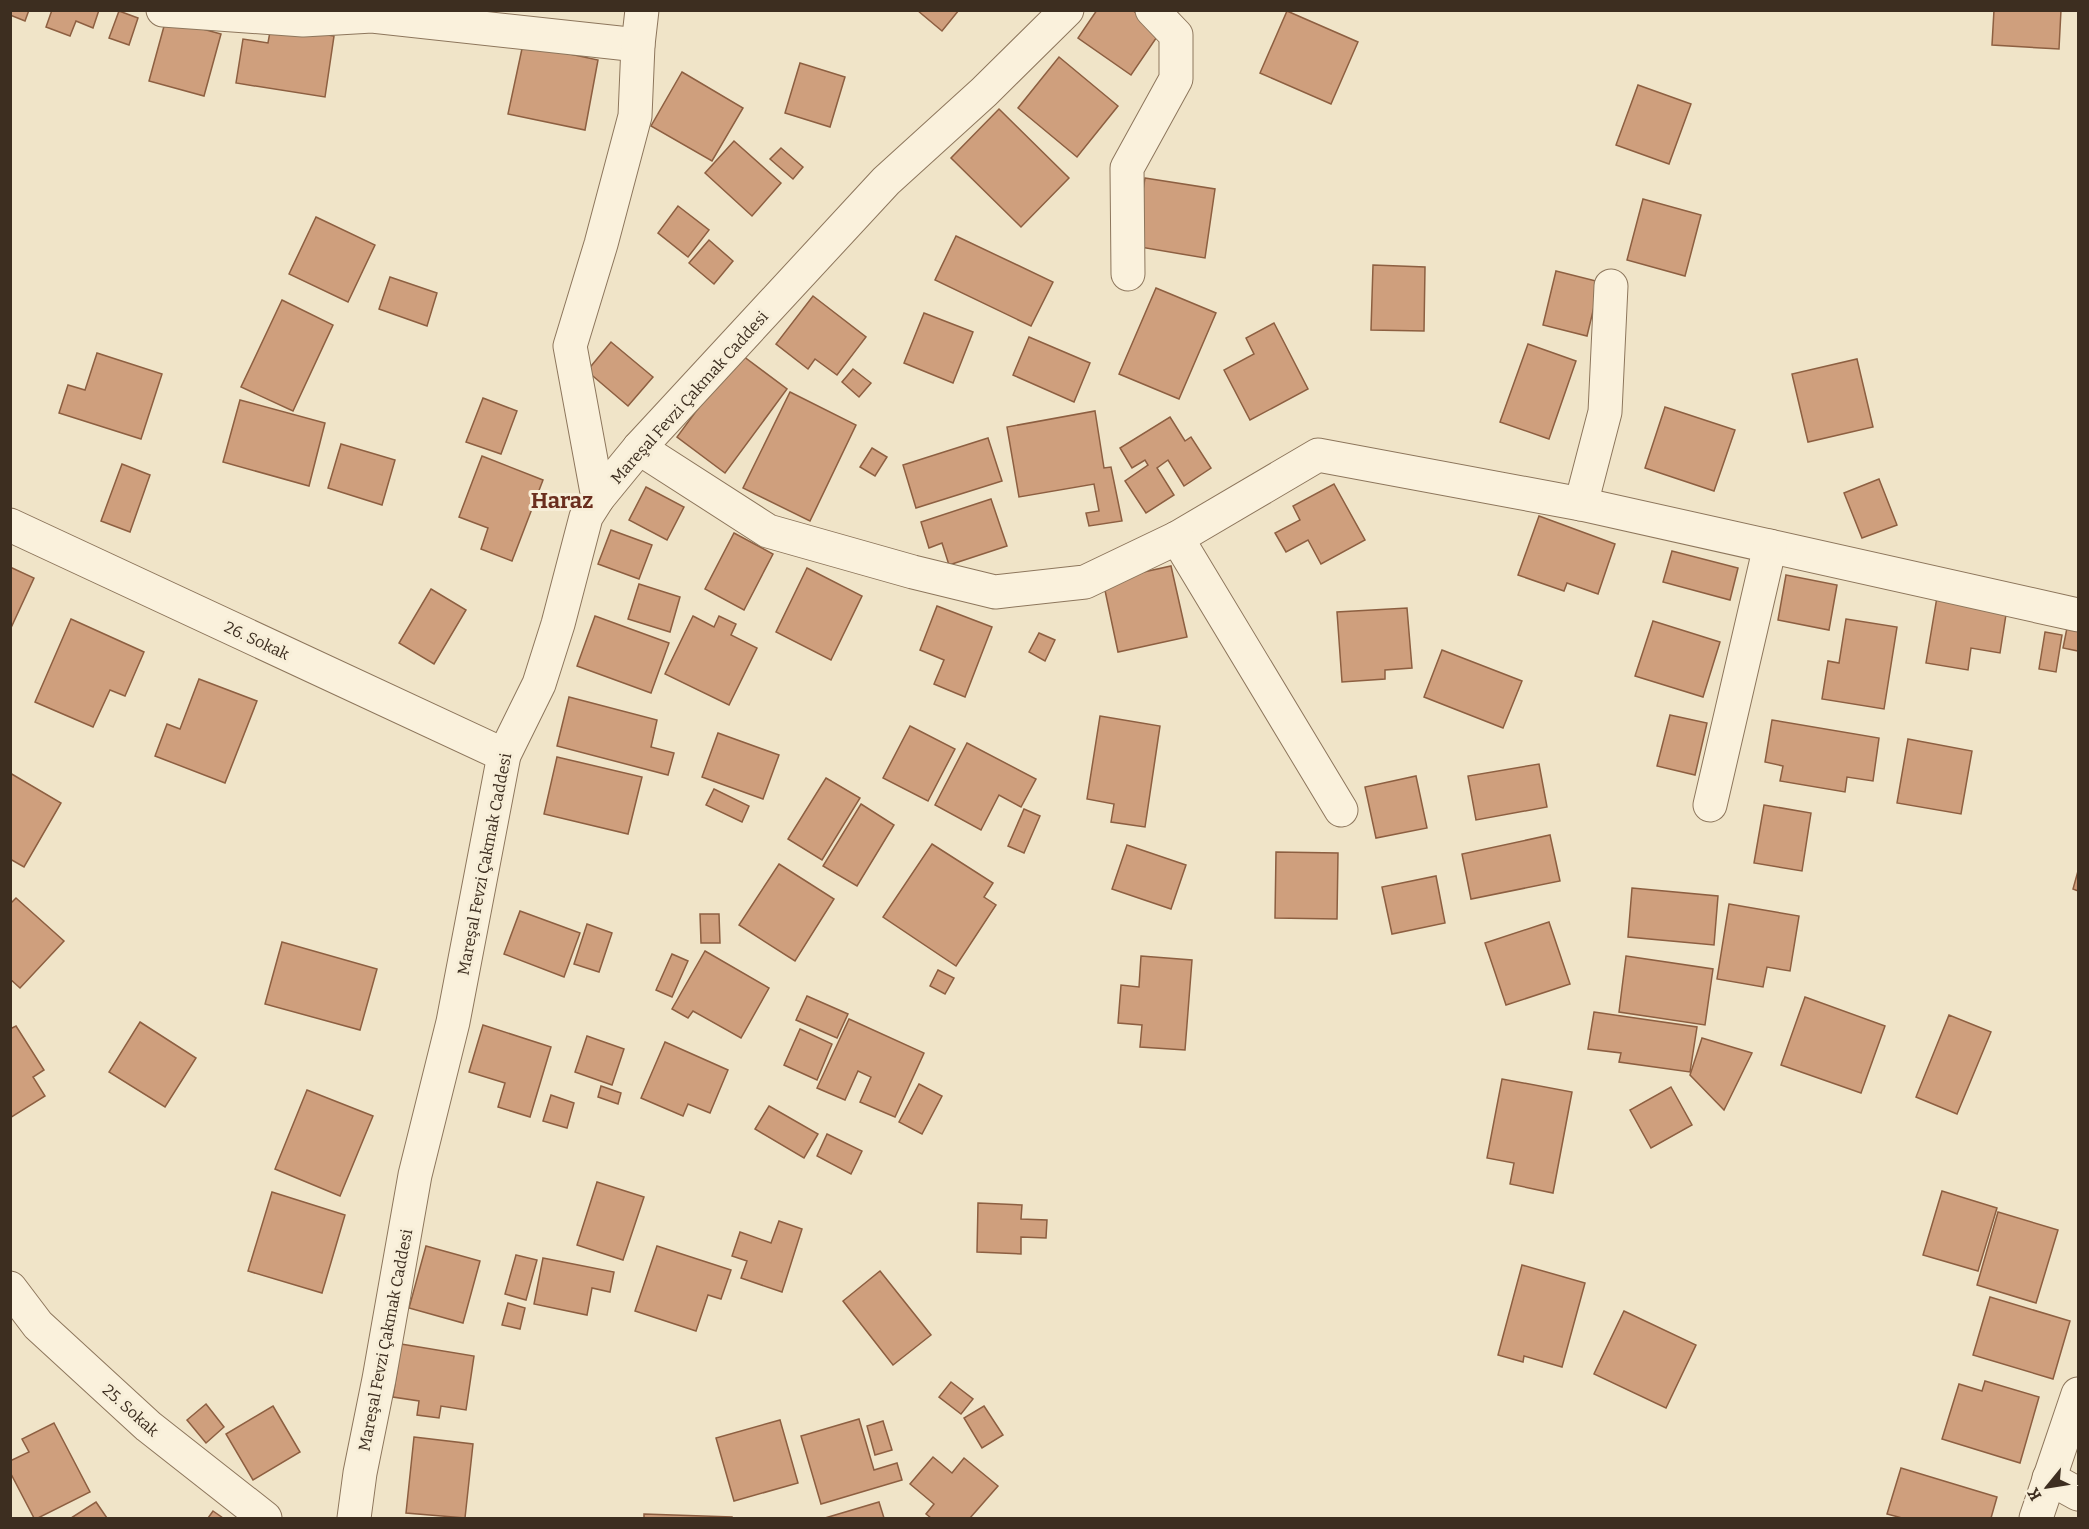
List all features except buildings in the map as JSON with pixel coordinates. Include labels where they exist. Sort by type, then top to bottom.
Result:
[{"type":"street","points":[[163,10],[303,20],[372,16],[638,45]]},
{"type":"street","points":[[598,498],[570,346],[601,244],[635,116],[642,10]]},
{"type":"street","name":"Mareşal Fevzi Çakmak Caddesi","points":[[354,1518],[360,1473],[415,1174],[453,1022],[504,755],[539,684],[558,624],[586,517],[598,498],[639,448],[886,180],[984,92],[1067,10]]},
{"type":"street","points":[[1128,274],[1127,168],[1176,79],[1176,35],[1152,10]]},
{"type":"street","points":[[1581,504],[1605,412],[1611,286]]},
{"type":"street","points":[[639,448],[768,531],[913,572],[995,592],[1085,582],[1177,538],[1318,455],[1581,504],[2079,615]]},
{"type":"street","name":"26. Sokak","points":[[10,525],[504,755]]},
{"type":"street","points":[[1177,538],[1341,810]]},
{"type":"street","points":[[1710,804],[1770,546]]},
{"type":"street","name":"25. Sokak","points":[[10,1288],[38,1325],[148,1426],[265,1518]]},
{"type":"street","points":[[2036,1518],[2079,1394]]},
{"type":"street","points":[[2049,1478],[2079,1494]]},
{"type":"district","name":"Haraz","points":[[562,500]]}]
